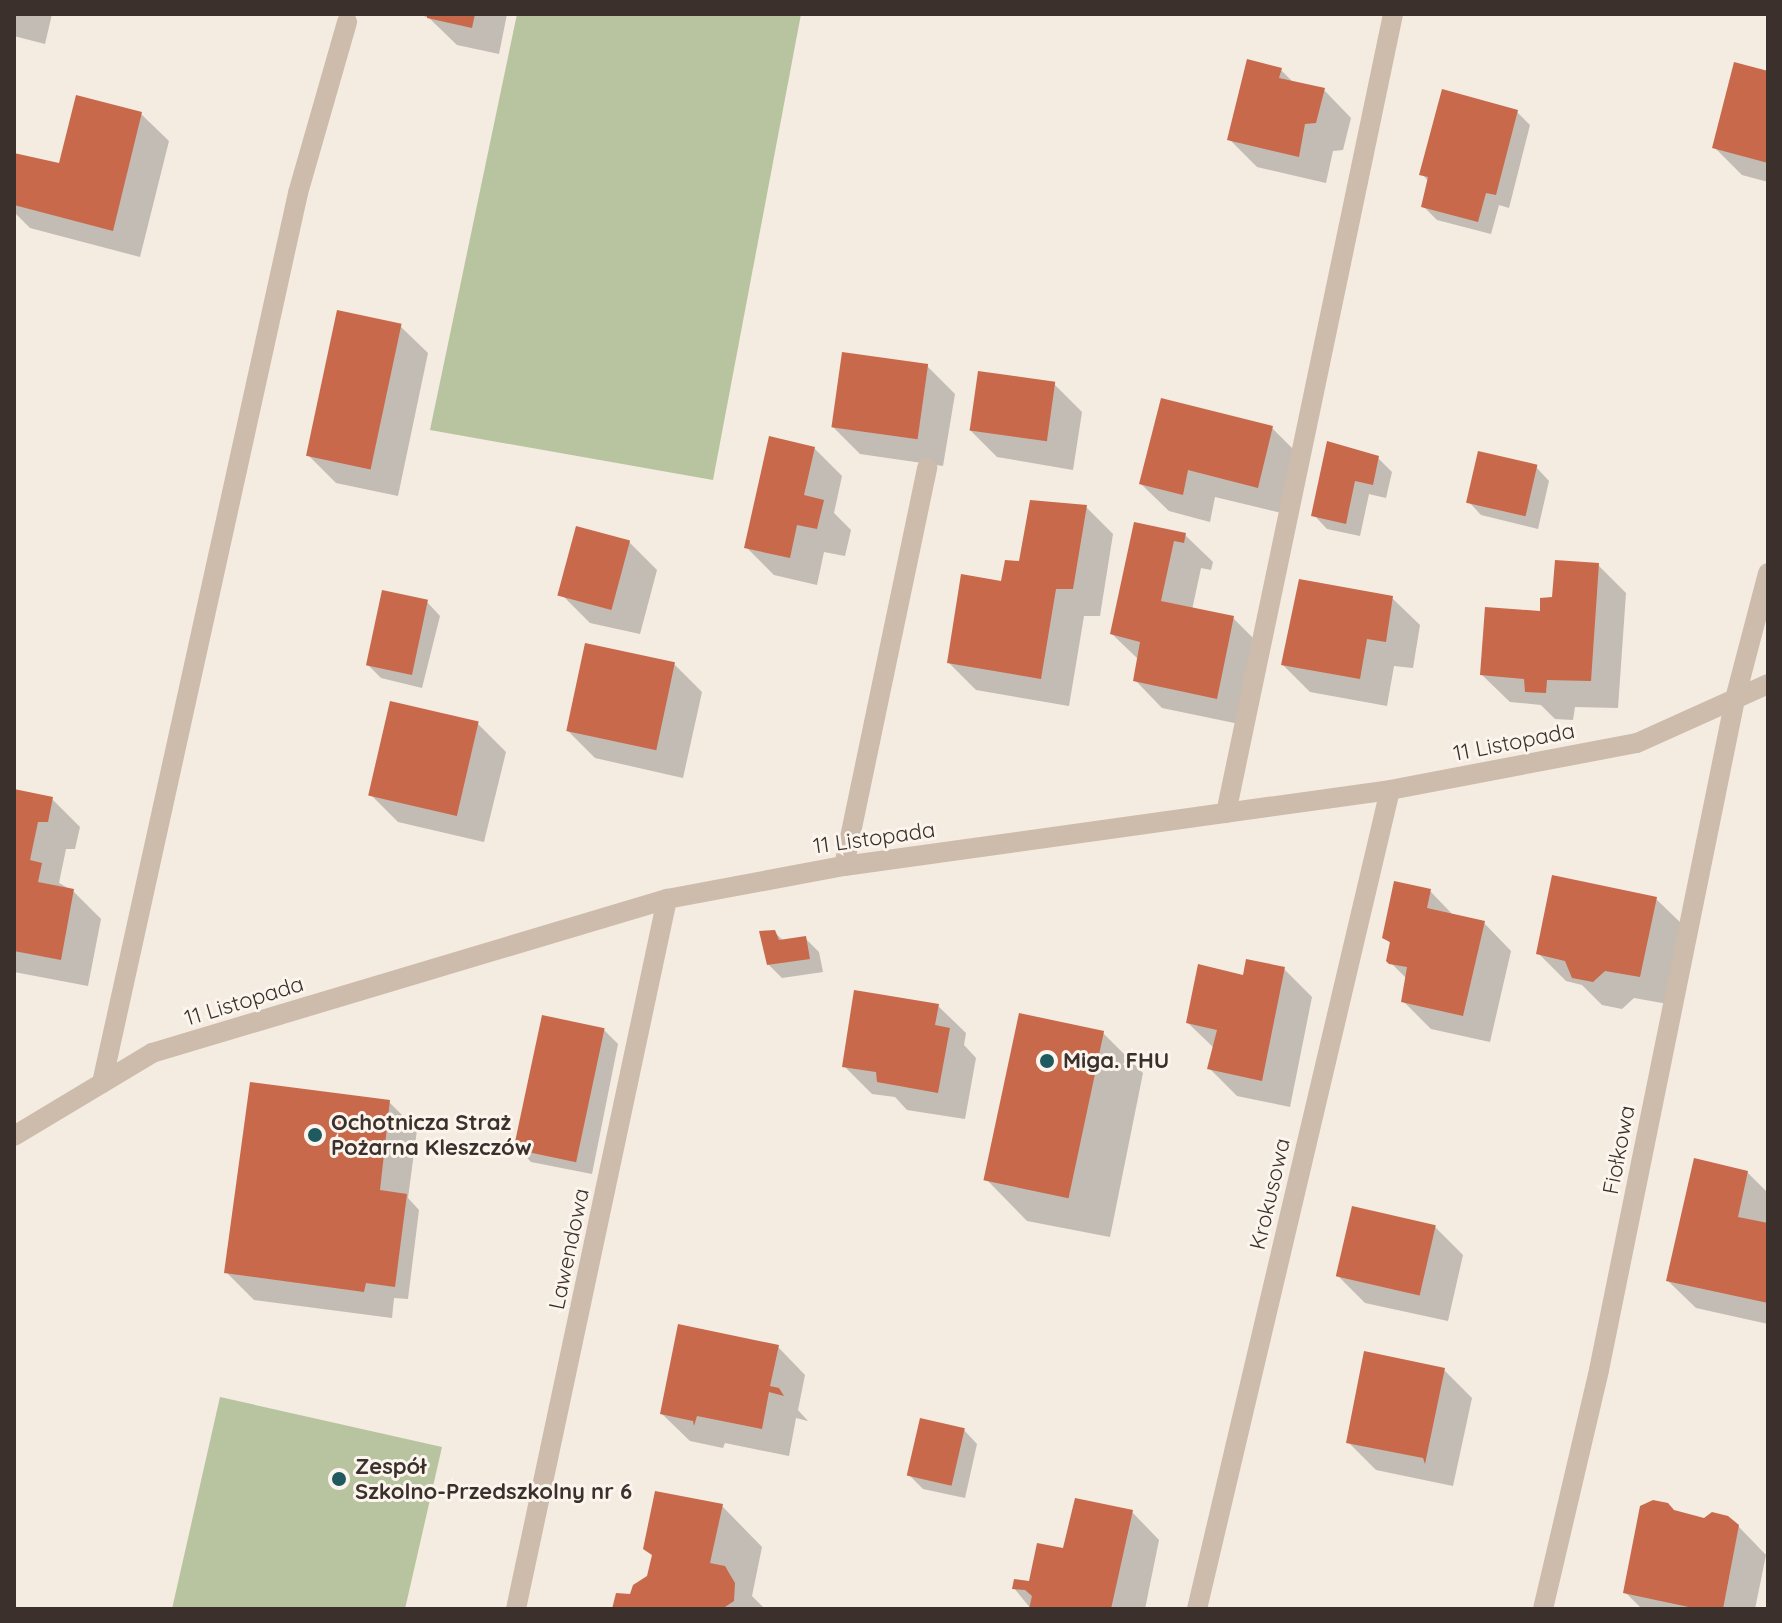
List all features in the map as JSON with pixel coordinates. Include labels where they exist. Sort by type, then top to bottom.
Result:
[{"type":"street","points":[[1226,813],[1393,14]]},
{"type":"street","points":[[102,1083],[298,193],[347,22]]},
{"type":"street","points":[[844,866],[927,468]]},
{"type":"street","name":"Fiołkowa","points":[[1543,1609],[1599,1370],[1735,699],[1768,573]]},
{"type":"street","name":"11 Listopada","points":[[14,1136],[152,1053],[667,899],[844,866],[1390,790],[1637,743],[1768,684]]},
{"type":"street","name":"Krokusowa","points":[[1197,1609],[1390,790]]},
{"type":"street","name":"Lawendowa","points":[[516,1609],[667,899]]},
{"type":"green space","points":[[517,14],[801,14],[713,480],[430,430]]},
{"type":"green space","points":[[220,1397],[442,1447],[405,1609],[172,1609]]},
{"type":"building","points":[[427,14],[475,14],[472,28],[427,18]]},
{"type":"building","points":[[1247,59],[1282,68],[1279,78],[1325,88],[1316,123],[1305,124],[1299,157],[1227,140]]},
{"type":"building","points":[[1734,62],[1768,71],[1768,163],[1712,148]]},
{"type":"building","points":[[1442,89],[1518,110],[1496,195],[1486,193],[1478,222],[1421,207],[1428,177],[1419,175]]},
{"type":"building","points":[[76,95],[142,112],[113,231],[14,205],[14,153],[59,163]]},
{"type":"building","points":[[337,310],[402,324],[371,469],[306,456]]},
{"type":"building","points":[[842,352],[928,364],[918,439],[831,427]]},
{"type":"building","points":[[978,371],[1055,382],[1047,441],[970,430]]},
{"type":"building","points":[[1161,398],[1273,426],[1258,488],[1188,470],[1183,495],[1139,484]]},
{"type":"building","points":[[769,436],[815,447],[804,495],[824,500],[817,529],[797,525],[790,558],[744,548]]},
{"type":"building","points":[[1327,441],[1379,456],[1373,485],[1355,481],[1346,524],[1311,516]]},
{"type":"building","points":[[1478,451],[1537,465],[1526,516],[1466,503]]},
{"type":"building","points":[[1030,500],[1087,505],[1073,589],[1056,589],[1041,679],[947,663],[961,574],[1001,581],[1005,560],[1019,561]]},
{"type":"building","points":[[1134,522],[1186,533],[1184,543],[1174,541],[1161,601],[1234,616],[1217,699],[1133,681],[1140,642],[1110,634]]},
{"type":"building","points":[[576,526],[630,540],[611,610],[557,596]]},
{"type":"building","points":[[1555,560],[1599,563],[1591,681],[1547,680],[1546,693],[1525,692],[1524,679],[1480,675],[1485,607],[1540,611],[1540,598],[1552,597]]},
{"type":"building","points":[[1299,579],[1393,596],[1386,642],[1367,639],[1360,679],[1281,665]]},
{"type":"building","points":[[382,590],[428,600],[412,675],[366,665]]},
{"type":"building","points":[[585,643],[675,662],[656,750],[566,731]]},
{"type":"building","points":[[390,701],[479,721],[457,816],[368,796]]},
{"type":"building","points":[[14,789],[53,797],[48,822],[38,822],[30,860],[42,863],[38,882],[74,889],[61,960],[14,951]]},
{"type":"building","points":[[1552,875],[1657,897],[1640,977],[1605,971],[1593,982],[1572,978],[1565,961],[1536,954]]},
{"type":"building","points":[[1394,881],[1431,889],[1427,908],[1485,921],[1463,1016],[1401,1002],[1407,967],[1386,961],[1390,942],[1382,938]]},
{"type":"building","points":[[775,930],[779,940],[806,936],[810,959],[767,965],[759,931]]},
{"type":"building","points":[[1246,959],[1285,967],[1262,1081],[1207,1069],[1217,1030],[1186,1023],[1198,964],[1243,975]]},
{"type":"building","points":[[854,990],[939,1004],[935,1025],[950,1028],[938,1093],[877,1082],[876,1072],[842,1067]]},
{"type":"building","points":[[1019,1013],[1104,1031],[1069,1198],[983,1180]]},
{"type":"building","points":[[542,1015],[605,1028],[576,1162],[514,1149]]},
{"type":"building","points":[[250,1082],[390,1100],[380,1190],[407,1194],[395,1287],[366,1283],[364,1292],[224,1273]]},
{"type":"building","points":[[1694,1158],[1748,1171],[1738,1217],[1768,1223],[1768,1303],[1666,1281]]},
{"type":"building","points":[[1352,1206],[1436,1225],[1420,1296],[1336,1276]]},
{"type":"building","points":[[678,1324],[779,1345],[770,1386],[779,1388],[784,1396],[769,1392],[762,1429],[697,1416],[694,1426],[693,1421],[660,1414]]},
{"type":"building","points":[[1364,1351],[1445,1368],[1425,1464],[1423,1458],[1346,1443]]},
{"type":"building","points":[[920,1418],[965,1428],[952,1486],[907,1475]]},
{"type":"building","points":[[655,1491],[723,1504],[710,1563],[725,1566],[735,1583],[734,1601],[722,1609],[612,1609],[616,1593],[630,1594],[633,1585],[647,1576],[652,1555],[643,1549]]},
{"type":"building","points":[[1075,1498],[1133,1510],[1111,1609],[1029,1609],[1032,1596],[1025,1590],[1012,1589],[1014,1579],[1029,1581],[1037,1543],[1063,1548]]},
{"type":"building","points":[[1653,1500],[1668,1503],[1674,1510],[1704,1518],[1712,1512],[1728,1516],[1739,1525],[1723,1609],[1698,1609],[1623,1593],[1640,1506]]},
{"type":"place","name":"Miga. FHU","points":[[1047,1061]]},
{"type":"place","name":"Ochotnicza Straż Pożarna Kleszczów","points":[[315,1135]]},
{"type":"place","name":"Zespół Szkolno-Przedszkolny nr 6","points":[[339,1479]]}]
